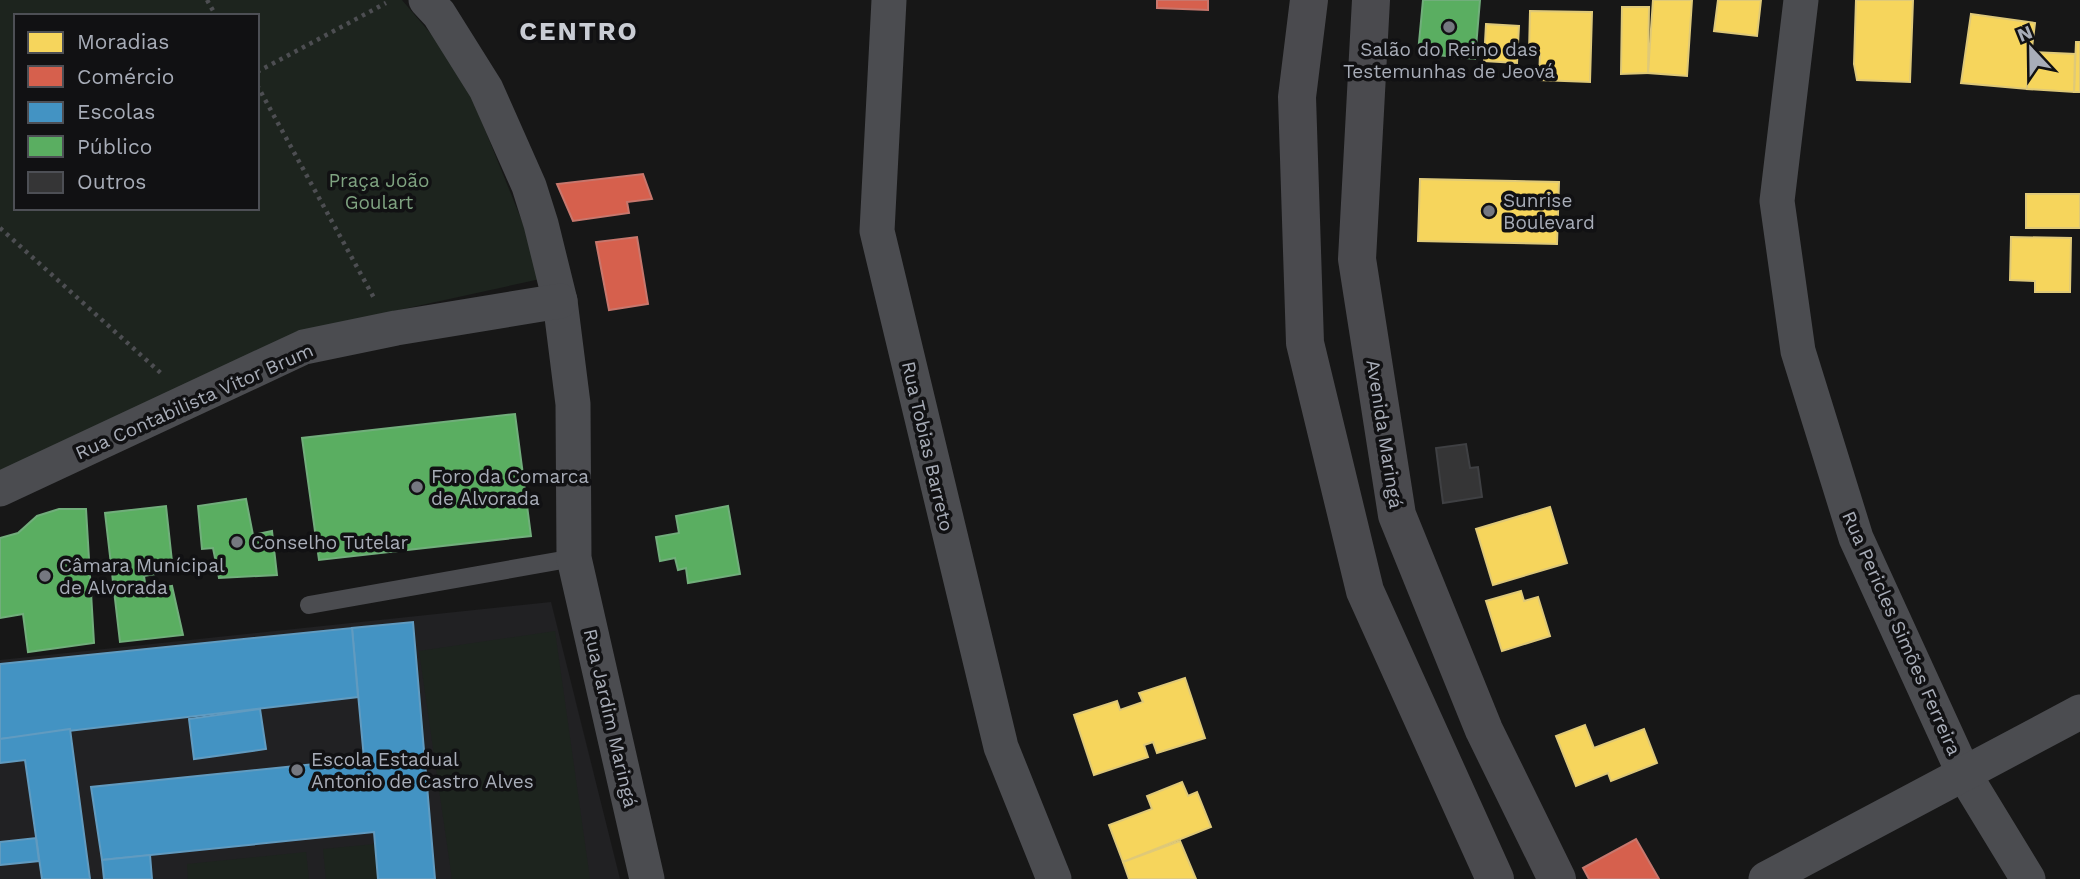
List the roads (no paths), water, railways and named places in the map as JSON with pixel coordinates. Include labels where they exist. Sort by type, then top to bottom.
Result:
[{"type":"main road","points":[[1309,0],[1297,97],[1305,343],[1365,591],[1495,879]]},
{"type":"main road","name":"Avenida Maringá","points":[[1371,0],[1357,260],[1398,515],[1484,730],[1557,879]]},
{"type":"street","name":"Rua Jardim Maringá","points":[[426,0],[439,15],[486,89],[529,186],[541,224],[560,301],[573,404],[574,558],[648,879]]},
{"type":"street","name":"Rua Tobias Barreto","points":[[889,0],[877,230],[1001,747],[1054,879]]},
{"type":"street","name":"Rua Pericles Simões Ferreira","points":[[1801,0],[1777,201],[1798,351],[1856,538],[1964,774],[2028,879]]},
{"type":"street","name":"Rua Contabilista Vitor Brum","points":[[0,489],[304,347],[396,328],[560,301]]},
{"type":"street","points":[[1766,879],[2080,712]]},
{"type":"lane","points":[[309,605],[574,558]]},
{"type":"place","name":"Salão do Reino das Testemunhas de Jeová","points":[[1449,27]]},
{"type":"place","name":"Sunrise Boulevard","points":[[1489,211]]},
{"type":"place","name":"Foro da Comarca de Alvorada","points":[[417,487]]},
{"type":"place","name":"Conselho Tutelar","points":[[237,542]]},
{"type":"place","name":"Câmara Munícipal de Alvorada","points":[[45,576]]},
{"type":"place","name":"Escola Estadual Antonio de Castro Alves","points":[[297,770]]},
{"type":"district","name":"CENTRO","points":[[579,31]]},
{"type":"park label","name":"Praça João Goulart","points":[[379,191]]}]
